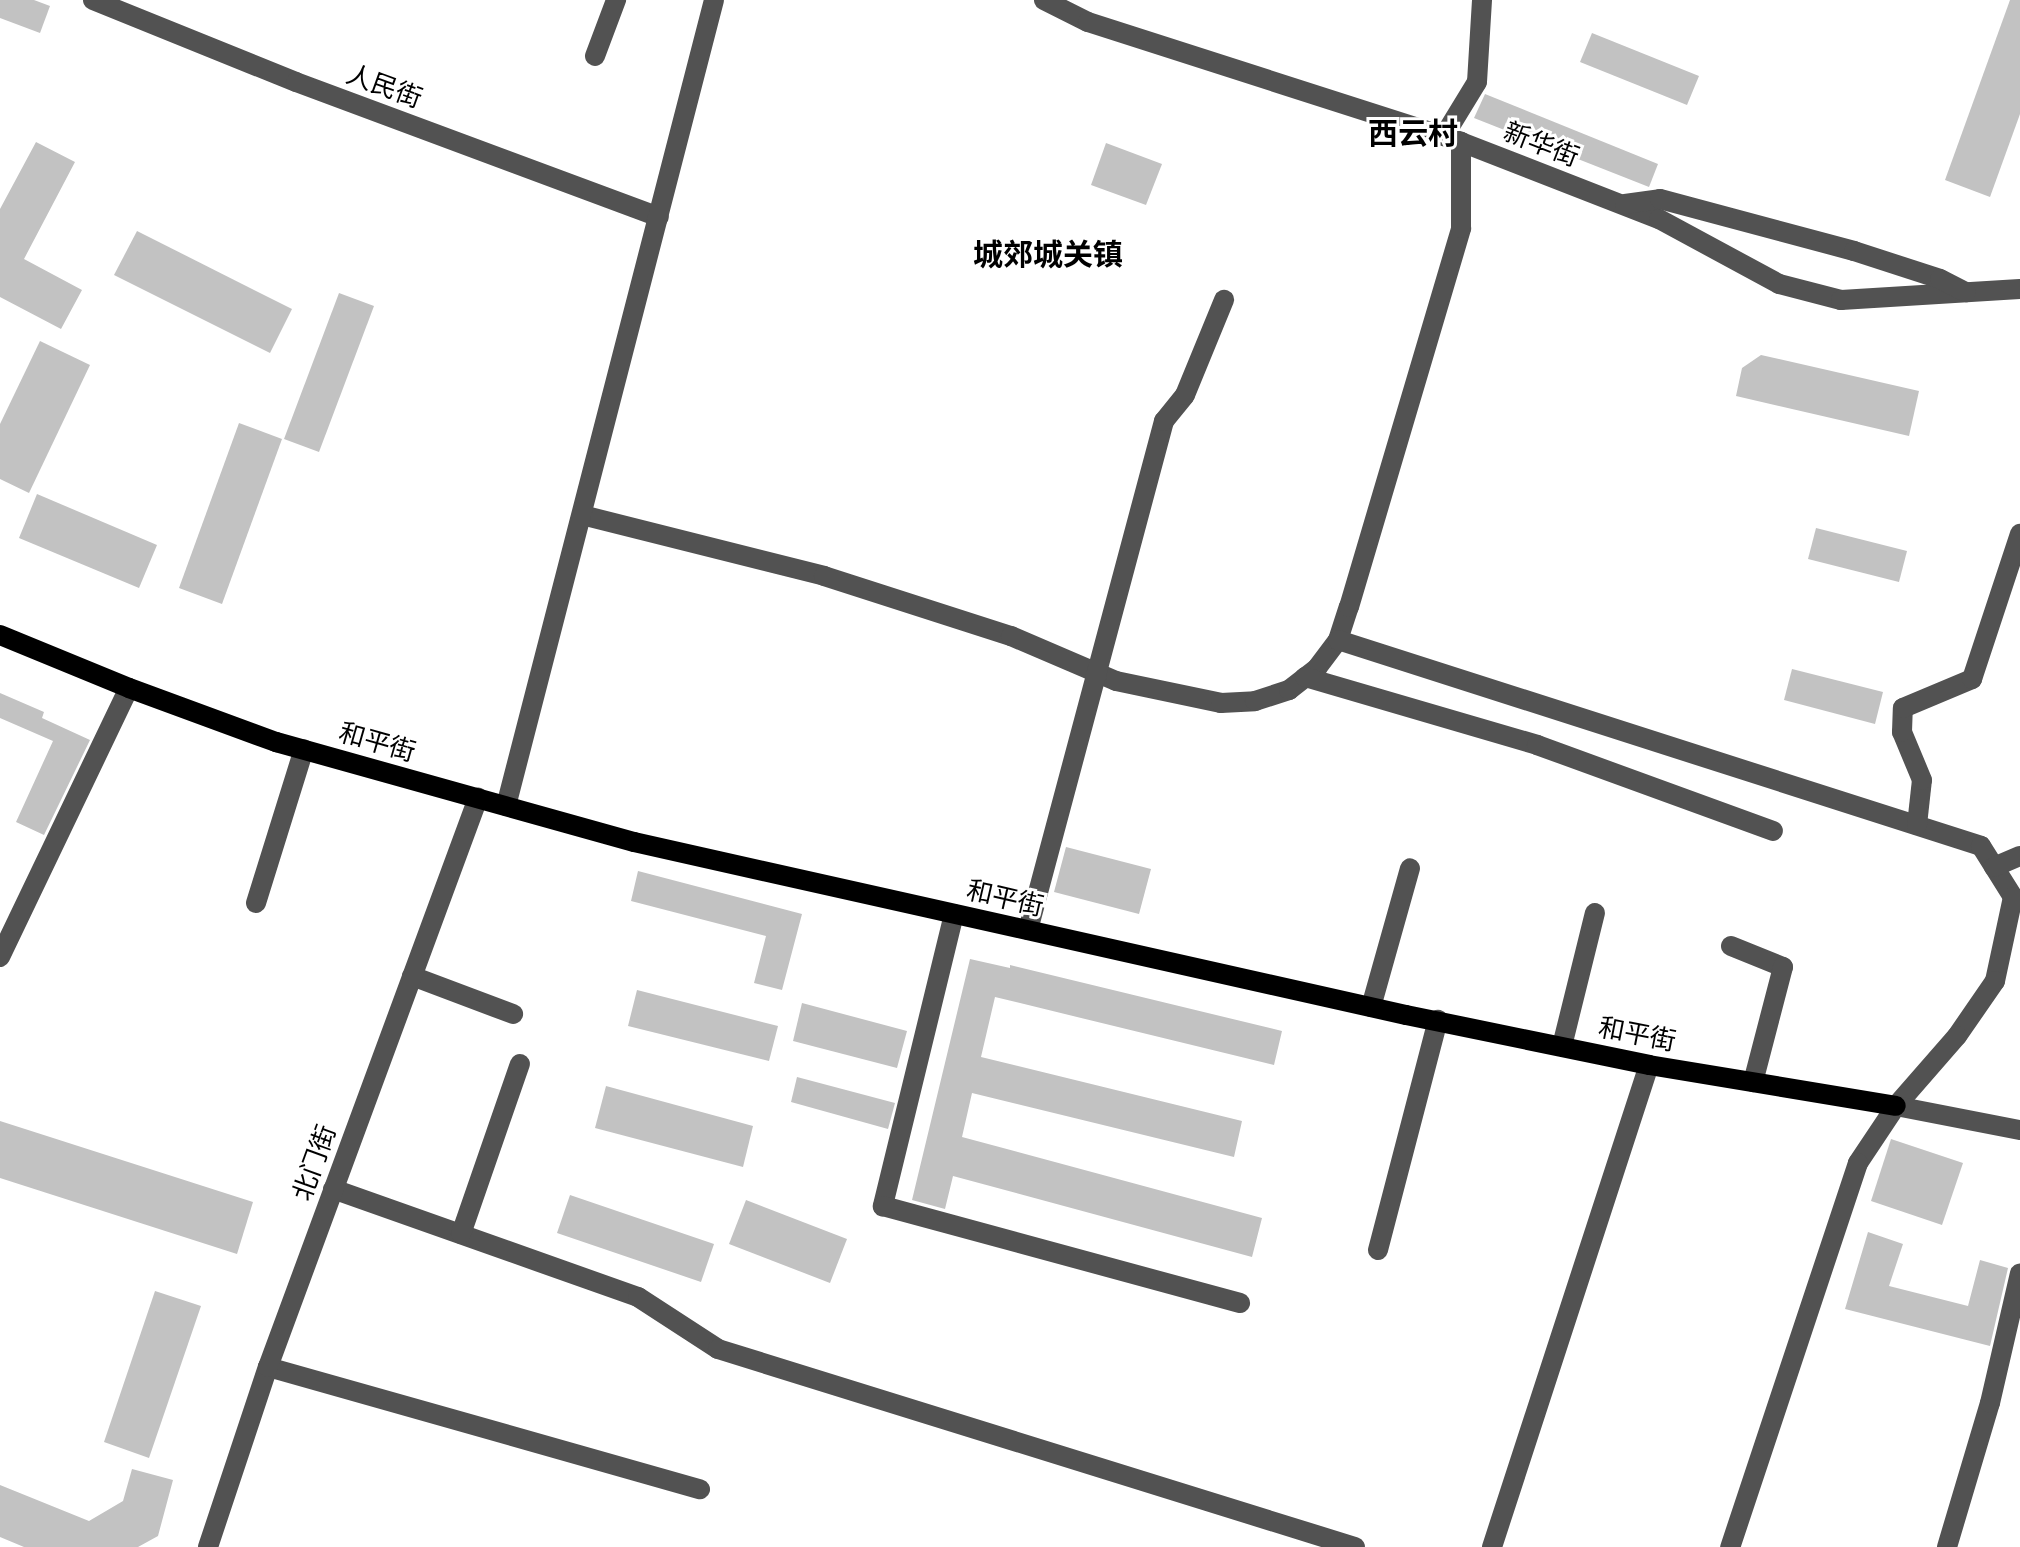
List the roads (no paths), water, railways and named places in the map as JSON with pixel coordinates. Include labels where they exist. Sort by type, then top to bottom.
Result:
[{"type":"main road","name":"和平街","points":[[0,635],[129,688],[304,749],[634,842],[1371,1007],[1649,1065],[1896,1106]]},
{"type":"street","points":[[595,56],[616,0]]},
{"type":"street","points":[[506,806],[714,0]]},
{"type":"street","name":"新华街","points":[[1044,0],[1088,22],[1452,139],[1659,219],[1779,284],[1841,300],[2020,289]]},
{"type":"street","points":[[582,515],[824,576],[1011,636],[1116,681],[1221,703],[1255,701],[1289,690],[1317,668],[1338,640],[1461,228],[1452,139],[1477,82],[1482,0]]},
{"type":"street","name":"人民街","points":[[96,1],[296,82],[659,217]]},
{"type":"street","points":[[1621,205],[1660,199],[1854,251],[1940,279],[1968,293]]},
{"type":"street","points":[[1028,930],[1164,421],[1185,395],[1224,300]]},
{"type":"street","points":[[1917,825],[1922,780],[1902,732],[1903,708],[1972,679],[2020,534]]},
{"type":"street","points":[[1338,640],[1981,846],[2013,897],[1995,981],[1957,1036],[1896,1106],[1858,1163],[1730,1547]]},
{"type":"street","points":[[1305,677],[1537,745],[1773,831]]},
{"type":"street","points":[[0,957],[129,688]]},
{"type":"street","points":[[256,903],[304,749]]},
{"type":"street","name":"北门街","points":[[208,1547],[268,1367],[478,798]]},
{"type":"street","points":[[1994,867],[2020,856]]},
{"type":"street","points":[[1371,1007],[1410,868]]},
{"type":"street","points":[[1562,1046],[1595,913]]},
{"type":"street","points":[[954,914],[883,1206],[1240,1303]]},
{"type":"street","points":[[1731,946],[1783,967],[1753,1082]]},
{"type":"street","points":[[412,976],[513,1014]]},
{"type":"street","points":[[1378,1250],[1438,1020]]},
{"type":"street","points":[[461,1234],[520,1064]]},
{"type":"street","points":[[1492,1547],[1649,1065]]},
{"type":"street","name":"和平街","points":[[1896,1106],[2020,1130]]},
{"type":"street","points":[[333,1189],[638,1297],[718,1349],[1355,1547]]},
{"type":"street","points":[[1947,1547],[1990,1403],[2020,1273]]},
{"type":"street","points":[[268,1367],[700,1489]]},
{"type":"district","name":"西云村","points":[[1413,134]]},
{"type":"district","name":"城郊城关镇","points":[[1048,255]]}]
